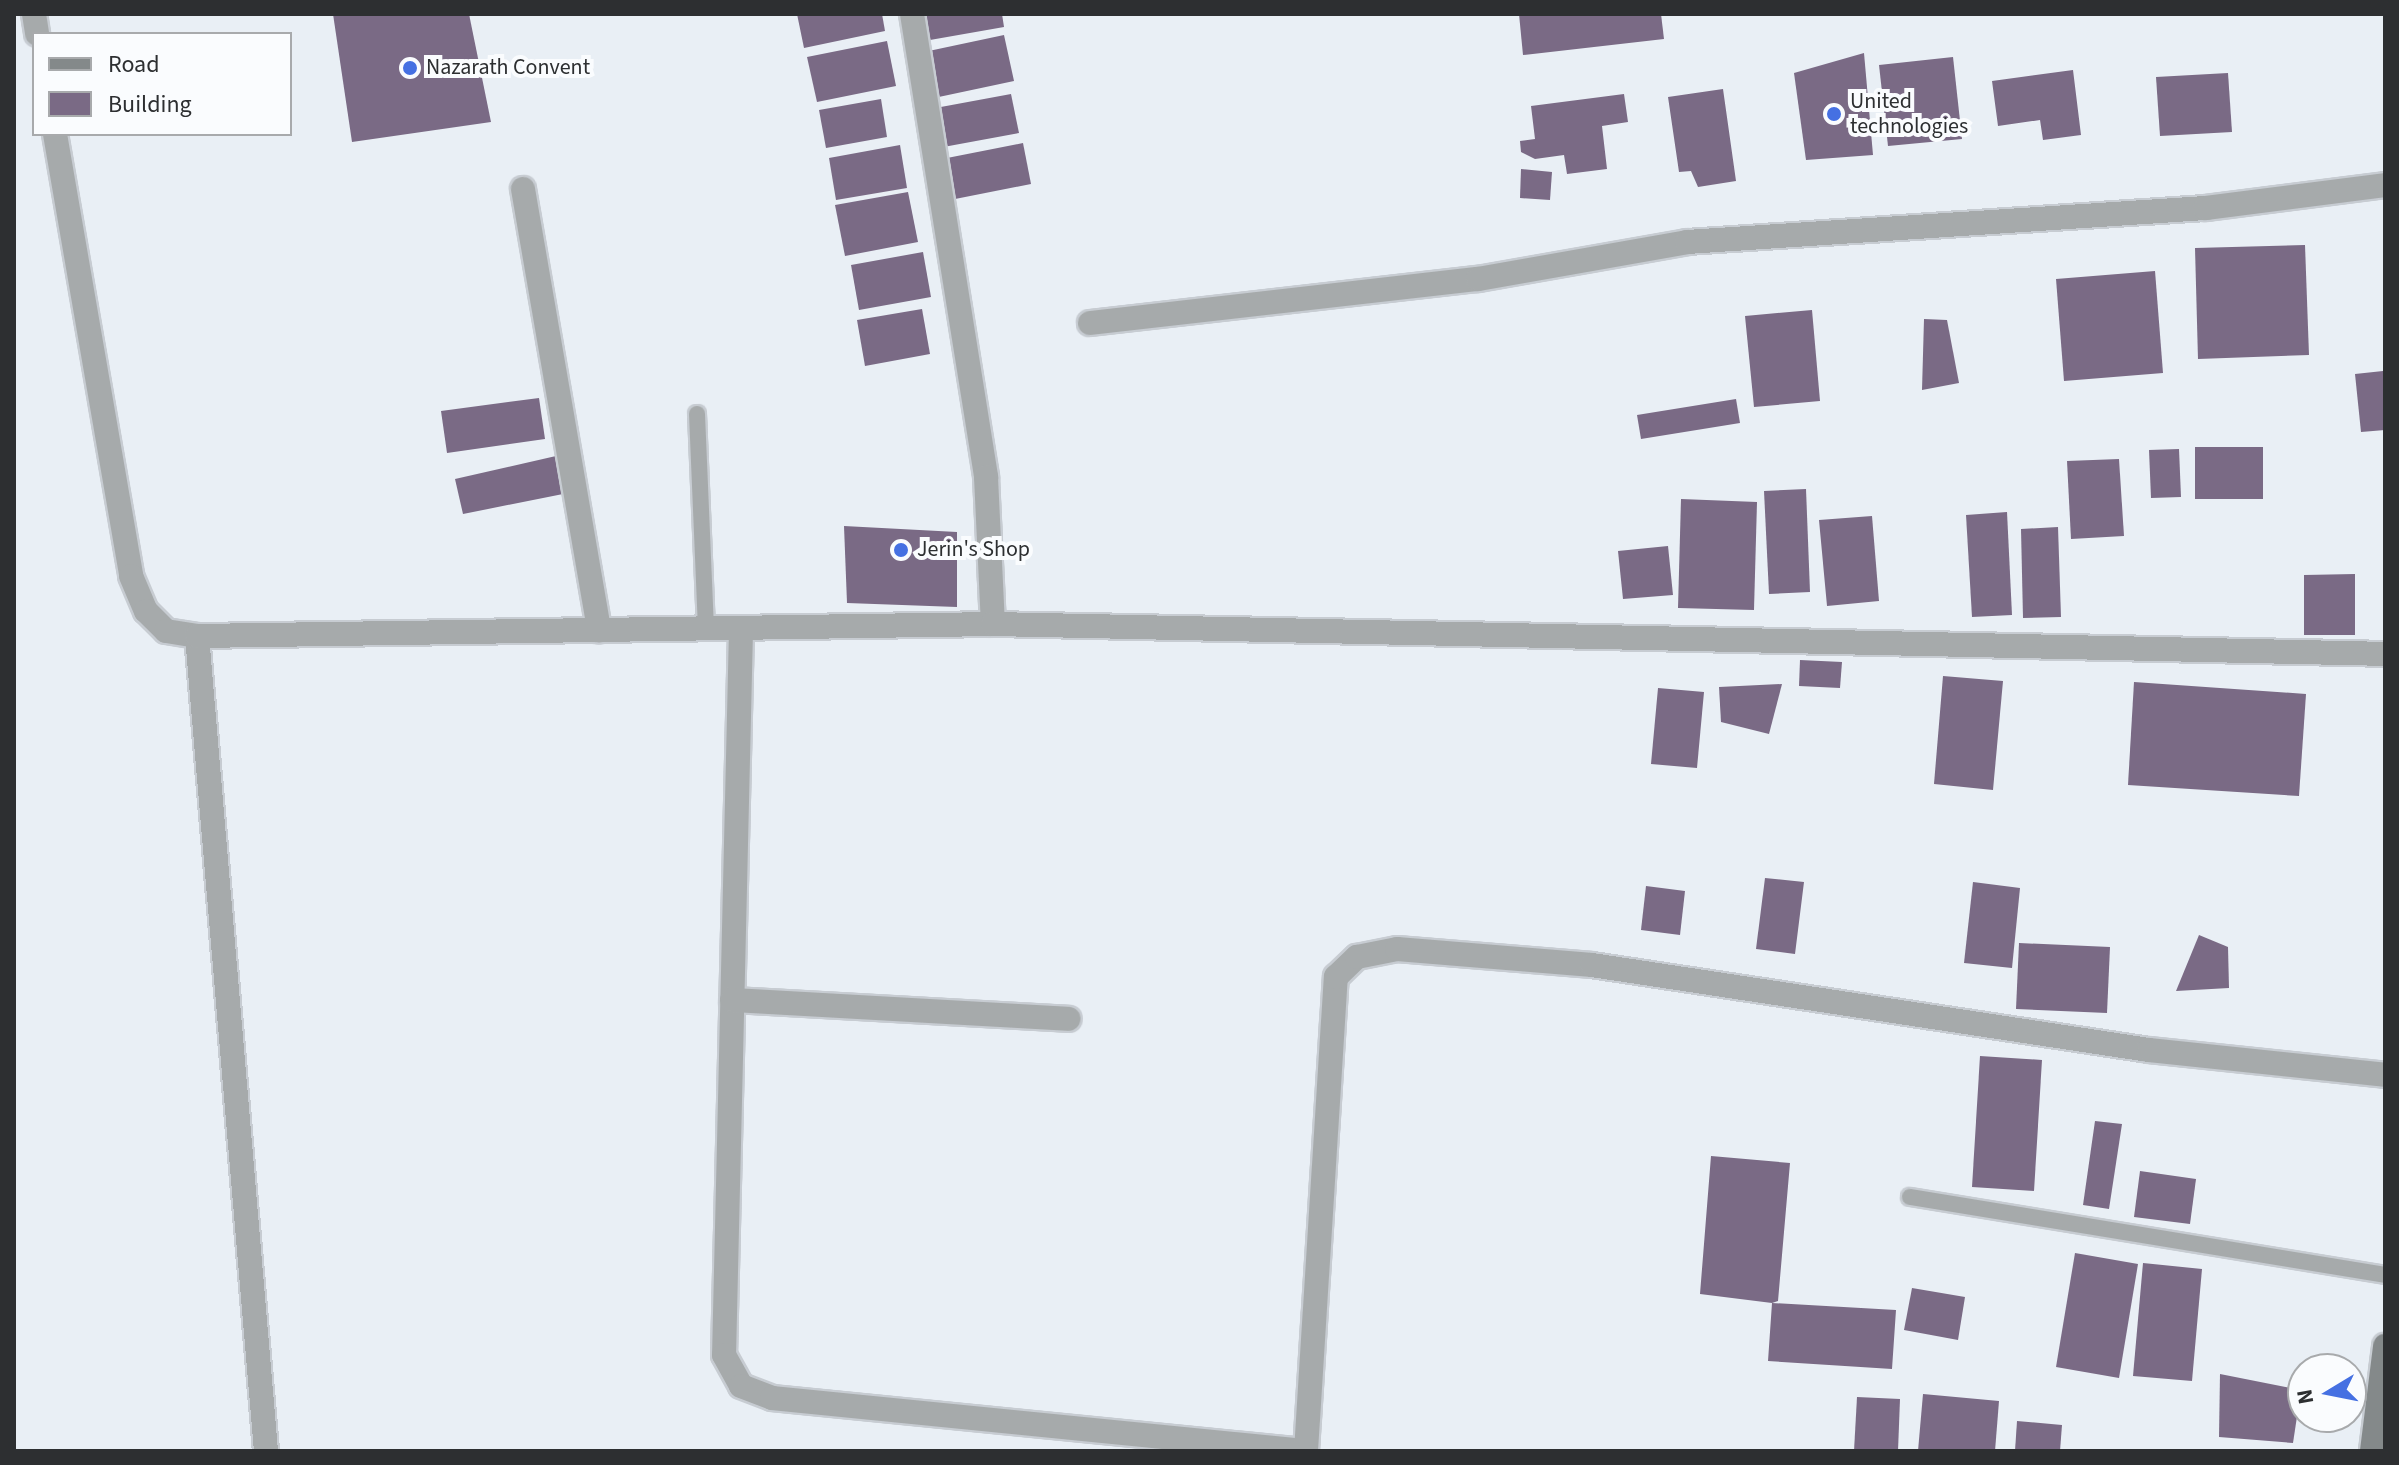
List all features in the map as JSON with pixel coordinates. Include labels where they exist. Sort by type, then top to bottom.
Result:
[{"type":"main road","points":[[2372,1451],[2385,1346]]},
{"type":"street","points":[[912,14],[986,477],[993,624]]},
{"type":"street","points":[[55,136],[131,576],[146,611],[166,631],[197,636],[993,624],[2385,654]]},
{"type":"street","points":[[1090,323],[1478,279],[1687,242],[2206,208],[2385,185]]},
{"type":"street","points":[[523,189],[599,631]]},
{"type":"street","points":[[741,630],[724,1355],[741,1386],[772,1398],[1305,1451],[1336,977],[1357,957],[1397,949],[1592,965],[2149,1050],[2385,1075]]},
{"type":"street","points":[[197,636],[266,1451]]},
{"type":"street","points":[[732,1000],[1068,1019]]},
{"type":"lane","points":[[697,414],[706,630]]},
{"type":"lane","points":[[1910,1197],[2385,1275]]},
{"type":"building","name":"Nazarath Convent","points":[[333,14],[469,14],[491,122],[352,142]]},
{"type":"building","points":[[797,14],[882,14],[885,31],[804,48]]},
{"type":"building","points":[[925,14],[1002,14],[1004,27],[930,40]]},
{"type":"building","points":[[1519,14],[1661,14],[1664,39],[1523,55]]},
{"type":"building","points":[[1004,35],[1014,81],[934,98],[924,52]]},
{"type":"building","points":[[887,41],[896,86],[817,102],[807,57]]},
{"type":"building","name":"United technologies","points":[[1864,53],[1873,155],[1806,160],[1794,73]]},
{"type":"building","points":[[1953,57],[1962,139],[1888,146],[1879,65]]},
{"type":"building","points":[[2073,70],[2081,135],[2043,140],[2040,120],[1998,126],[1992,81]]},
{"type":"building","points":[[2228,73],[2232,132],[2160,136],[2156,77]]},
{"type":"building","points":[[1723,89],[1736,181],[1698,187],[1691,171],[1679,172],[1668,97]]},
{"type":"building","points":[[1011,94],[1019,133],[938,148],[930,109]]},
{"type":"building","points":[[1624,94],[1628,122],[1602,126],[1607,169],[1567,174],[1564,155],[1535,159],[1521,152],[1520,141],[1535,139],[1531,106]]},
{"type":"building","points":[[881,99],[887,137],[826,148],[819,110]]},
{"type":"building","points":[[1023,143],[1031,184],[950,200],[942,159]]},
{"type":"building","points":[[900,145],[907,188],[836,200],[829,158]]},
{"type":"building","points":[[1521,169],[1552,172],[1550,200],[1520,198]]},
{"type":"building","points":[[908,192],[918,242],[845,256],[835,205]]},
{"type":"building","points":[[2305,245],[2309,355],[2198,359],[2195,248]]},
{"type":"building","points":[[923,252],[931,297],[859,310],[851,265]]},
{"type":"building","points":[[2155,271],[2163,373],[2064,381],[2056,279]]},
{"type":"building","points":[[922,309],[930,354],[865,366],[857,320]]},
{"type":"building","points":[[1812,310],[1820,401],[1754,407],[1745,316]]},
{"type":"building","points":[[1924,319],[1947,320],[1959,383],[1922,390]]},
{"type":"building","points":[[2383,371],[2385,430],[2361,432],[2355,374]]},
{"type":"building","points":[[539,398],[545,439],[447,453],[441,411]]},
{"type":"building","points":[[1736,399],[1740,423],[1641,439],[1637,415]]},
{"type":"building","points":[[2195,447],[2263,447],[2263,499],[2195,499]]},
{"type":"building","points":[[2179,449],[2181,497],[2151,498],[2149,450]]},
{"type":"building","points":[[556,456],[563,494],[463,514],[455,479]]},
{"type":"building","points":[[2119,459],[2124,536],[2071,539],[2067,461]]},
{"type":"building","points":[[1806,489],[1810,592],[1769,594],[1764,491]]},
{"type":"building","points":[[1681,499],[1757,502],[1754,610],[1678,608]]},
{"type":"building","points":[[2007,512],[2012,615],[1972,617],[1966,515]]},
{"type":"building","points":[[1872,516],[1879,601],[1827,606],[1819,520]]},
{"type":"building","name":"Jerin's Shop","points":[[844,526],[957,532],[957,607],[847,603]]},
{"type":"building","points":[[2058,527],[2061,617],[2023,618],[2021,529]]},
{"type":"building","points":[[1668,546],[1673,595],[1623,599],[1618,551]]},
{"type":"building","points":[[2355,574],[2355,635],[2304,635],[2304,575]]},
{"type":"building","points":[[1800,660],[1842,662],[1840,688],[1799,686]]},
{"type":"building","points":[[1943,676],[2003,681],[1993,790],[1934,784]]},
{"type":"building","points":[[2134,682],[2306,694],[2299,796],[2128,785]]},
{"type":"building","points":[[1782,684],[1769,734],[1721,722],[1719,687]]},
{"type":"building","points":[[1658,688],[1704,692],[1697,768],[1651,764]]},
{"type":"building","points":[[1765,878],[1804,882],[1795,954],[1756,949]]},
{"type":"building","points":[[1973,882],[2020,888],[2012,968],[1964,963]]},
{"type":"building","points":[[1646,886],[1685,891],[1680,935],[1641,930]]},
{"type":"building","points":[[2199,935],[2228,947],[2229,988],[2176,991]]},
{"type":"building","points":[[2019,943],[2110,947],[2107,1013],[2016,1009]]},
{"type":"building","points":[[1980,1056],[2042,1060],[2034,1191],[1972,1187]]},
{"type":"building","points":[[2095,1121],[2122,1124],[2109,1209],[2083,1205]]},
{"type":"building","points":[[1711,1156],[1790,1163],[1778,1301],[1772,1303],[1700,1294]]},
{"type":"building","points":[[2140,1171],[2196,1179],[2190,1224],[2134,1217]]},
{"type":"building","points":[[2075,1253],[2138,1264],[2119,1378],[2056,1367]]},
{"type":"building","points":[[2143,1263],[2202,1269],[2192,1381],[2133,1376]]},
{"type":"building","points":[[1912,1288],[1965,1297],[1958,1340],[1904,1330]]},
{"type":"building","points":[[1772,1303],[1896,1310],[1892,1369],[1768,1361]]},
{"type":"building","points":[[2220,1374],[2287,1387],[2287,1433],[2295,1433],[2293,1443],[2219,1437]]},
{"type":"building","points":[[1923,1394],[1999,1401],[1995,1451],[1918,1451]]},
{"type":"building","points":[[1857,1397],[1900,1399],[1898,1451],[1854,1451]]},
{"type":"building","points":[[2017,1421],[2062,1425],[2060,1451],[2015,1451]]},
{"type":"place","name":"Nazarath Convent","points":[[410,68]]},
{"type":"place","name":"United technologies","points":[[1834,114]]},
{"type":"place","name":"Jerin's Shop","points":[[901,550]]}]
